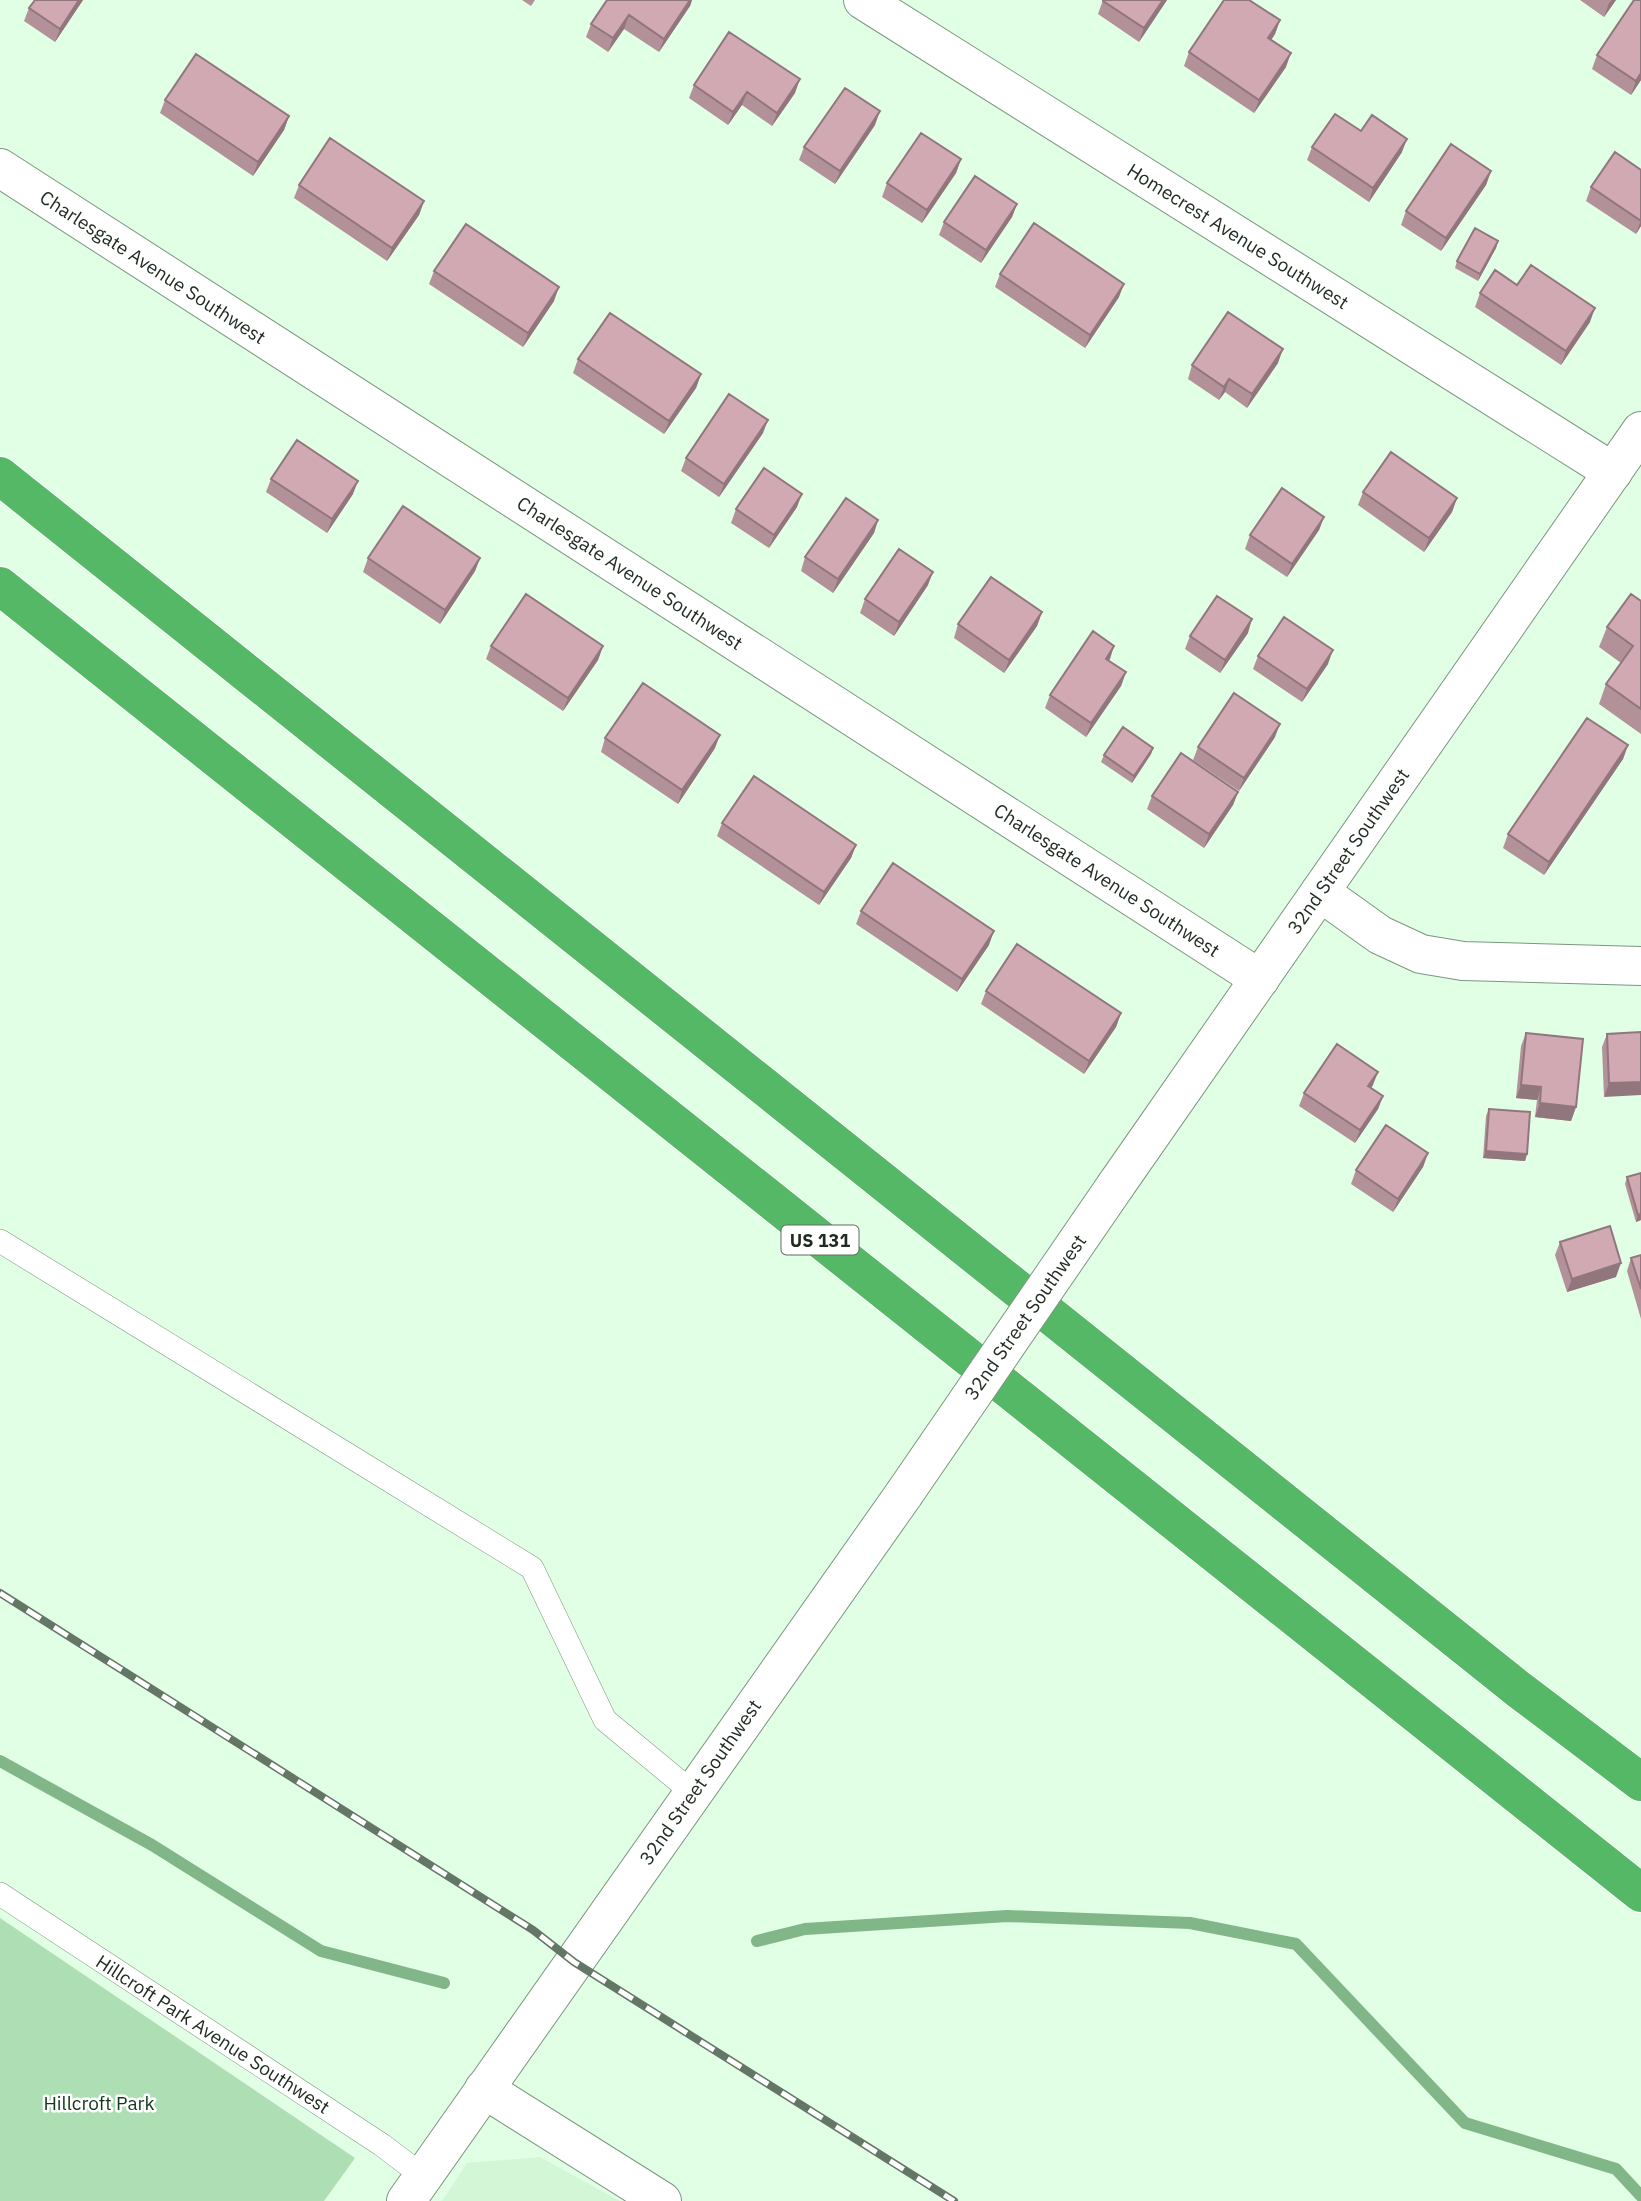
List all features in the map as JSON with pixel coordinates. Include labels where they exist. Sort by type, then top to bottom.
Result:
[{"type":"highway","points":[[0,476],[1496,1671],[1641,1783]]},
{"type":"highway","name":"US 131","points":[[0,586],[1641,1893]]},
{"type":"street","name":"Homecrest Avenue Southwest","points":[[863,0],[1613,471]]},
{"type":"street","name":"Charlesgate Avenue Southwest","points":[[0,168],[1260,979]]},
{"type":"street","name":"32nd Street Southwest","points":[[415,2188],[904,1494],[1641,431]]},
{"type":"street","points":[[1320,892],[1380,935],[1421,954],[1463,961],[1641,966]]},
{"type":"street","points":[[484,2089],[662,2201]]},
{"type":"lane","points":[[0,1241],[532,1568],[605,1720],[692,1792]]},
{"type":"lane","name":"Hillcroft Park Avenue Southwest","points":[[0,1894],[382,2145],[415,2188]]},
{"type":"shaded area","points":[[540,2157],[620,2201],[442,2201],[467,2163]]},
{"type":"green space","name":"Hillcroft Park","points":[[0,1918],[355,2158],[324,2201],[0,2201]]},
{"type":"building","points":[[35,0],[79,0],[60,29],[29,8]]},
{"type":"building","points":[[607,0],[690,0],[664,39],[629,15],[613,38],[591,24]]},
{"type":"building","points":[[1103,0],[1163,0],[1144,28]]},
{"type":"building","points":[[1224,0],[1249,0],[1280,20],[1268,38],[1291,53],[1259,100],[1189,52]]},
{"type":"building","points":[[1634,0],[1641,0],[1641,73],[1636,81],[1597,55]]},
{"type":"building","points":[[729,32],[800,79],[777,113],[747,92],[733,112],[694,85]]},
{"type":"building","points":[[196,54],[289,116],[258,162],[165,100]]},
{"type":"building","points":[[845,88],[880,111],[840,171],[804,147]]},
{"type":"building","points":[[1335,114],[1361,131],[1372,115],[1407,139],[1373,188],[1312,147]]},
{"type":"building","points":[[921,133],[961,159],[927,210],[887,183]]},
{"type":"building","points":[[330,138],[424,201],[392,248],[299,185]]},
{"type":"building","points":[[1451,144],[1491,171],[1446,238],[1406,211]]},
{"type":"building","points":[[1615,152],[1641,170],[1641,221],[1591,187]]},
{"type":"building","points":[[975,176],[1017,204],[986,250],[944,222]]},
{"type":"building","points":[[1034,223],[1124,284],[1090,335],[1000,274]]},
{"type":"building","points":[[466,224],[559,287],[528,333],[434,271]]},
{"type":"building","points":[[1475,228],[1498,241],[1480,274],[1457,261]]},
{"type":"building","points":[[1531,265],[1595,308],[1566,351],[1480,293],[1495,270],[1517,285]]},
{"type":"building","points":[[1228,312],[1283,349],[1252,394],[1229,379],[1224,387],[1192,365]]},
{"type":"building","points":[[610,313],[701,374],[669,421],[578,359]]},
{"type":"building","points":[[729,394],[768,420],[724,484],[686,458]]},
{"type":"building","points":[[297,440],[358,481],[332,519],[271,479]]},
{"type":"building","points":[[1391,452],[1457,498],[1429,538],[1363,492]]},
{"type":"building","points":[[764,468],[802,494],[774,535],[736,509]]},
{"type":"building","points":[[1282,488],[1324,517],[1292,564],[1250,535]]},
{"type":"building","points":[[846,498],[878,520],[838,579],[805,557]]},
{"type":"building","points":[[403,506],[480,558],[445,610],[368,558]]},
{"type":"building","points":[[899,549],[933,572],[899,622],[865,599]]},
{"type":"building","points":[[991,577],[1042,612],[1009,660],[958,624]]},
{"type":"building","points":[[526,594],[603,646],[568,698],[491,646]]},
{"type":"building","points":[[1631,594],[1641,601],[1641,709],[1606,684],[1633,646],[1607,627]]},
{"type":"building","points":[[1217,596],[1252,619],[1225,660],[1190,636]]},
{"type":"building","points":[[1284,617],[1333,650],[1307,689],[1258,656]]},
{"type":"building","points":[[1093,631],[1114,646],[1106,659],[1126,672],[1091,723],[1050,695]]},
{"type":"building","points":[[643,683],[720,735],[682,790],[605,738]]},
{"type":"building","points":[[1234,693],[1280,724],[1244,778],[1198,747]]},
{"type":"building","points":[[1587,718],[1628,745],[1549,862],[1508,834]]},
{"type":"building","points":[[1123,727],[1153,748],[1134,776],[1104,755]]},
{"type":"building","points":[[1181,753],[1238,792],[1209,834],[1152,796]]},
{"type":"building","points":[[754,776],[856,845],[824,892],[722,823]]},
{"type":"building","points":[[893,863],[994,931],[962,979],[861,911]]},
{"type":"building","points":[[1017,944],[1121,1013],[1089,1061],[986,991]]},
{"type":"building","points":[[1641,1032],[1641,1082],[1609,1083],[1607,1034]]},
{"type":"building","points":[[1526,1033],[1583,1039],[1576,1107],[1540,1103],[1541,1087],[1521,1085]]},
{"type":"building","points":[[1337,1044],[1378,1072],[1368,1086],[1383,1096],[1360,1130],[1304,1093]]},
{"type":"building","points":[[1489,1109],[1530,1112],[1527,1154],[1486,1151]]},
{"type":"building","points":[[1386,1125],[1428,1153],[1398,1199],[1356,1170]]},
{"type":"building","points":[[1641,1173],[1641,1214],[1638,1215],[1627,1177]]},
{"type":"building","points":[[1610,1226],[1621,1263],[1572,1279],[1560,1242]]},
{"type":"building","points":[[1641,1255],[1641,1289],[1631,1258]]},
{"type":"waterway","points":[[0,1761],[152,1845],[321,1951],[444,1983]]},
{"type":"waterway","points":[[757,1941],[805,1929],[1007,1916],[1190,1923],[1296,1944],[1465,2123],[1616,2169],[1641,2196]]},
{"type":"railway","points":[[0,1593],[533,1930],[574,1962],[954,2201]]}]
